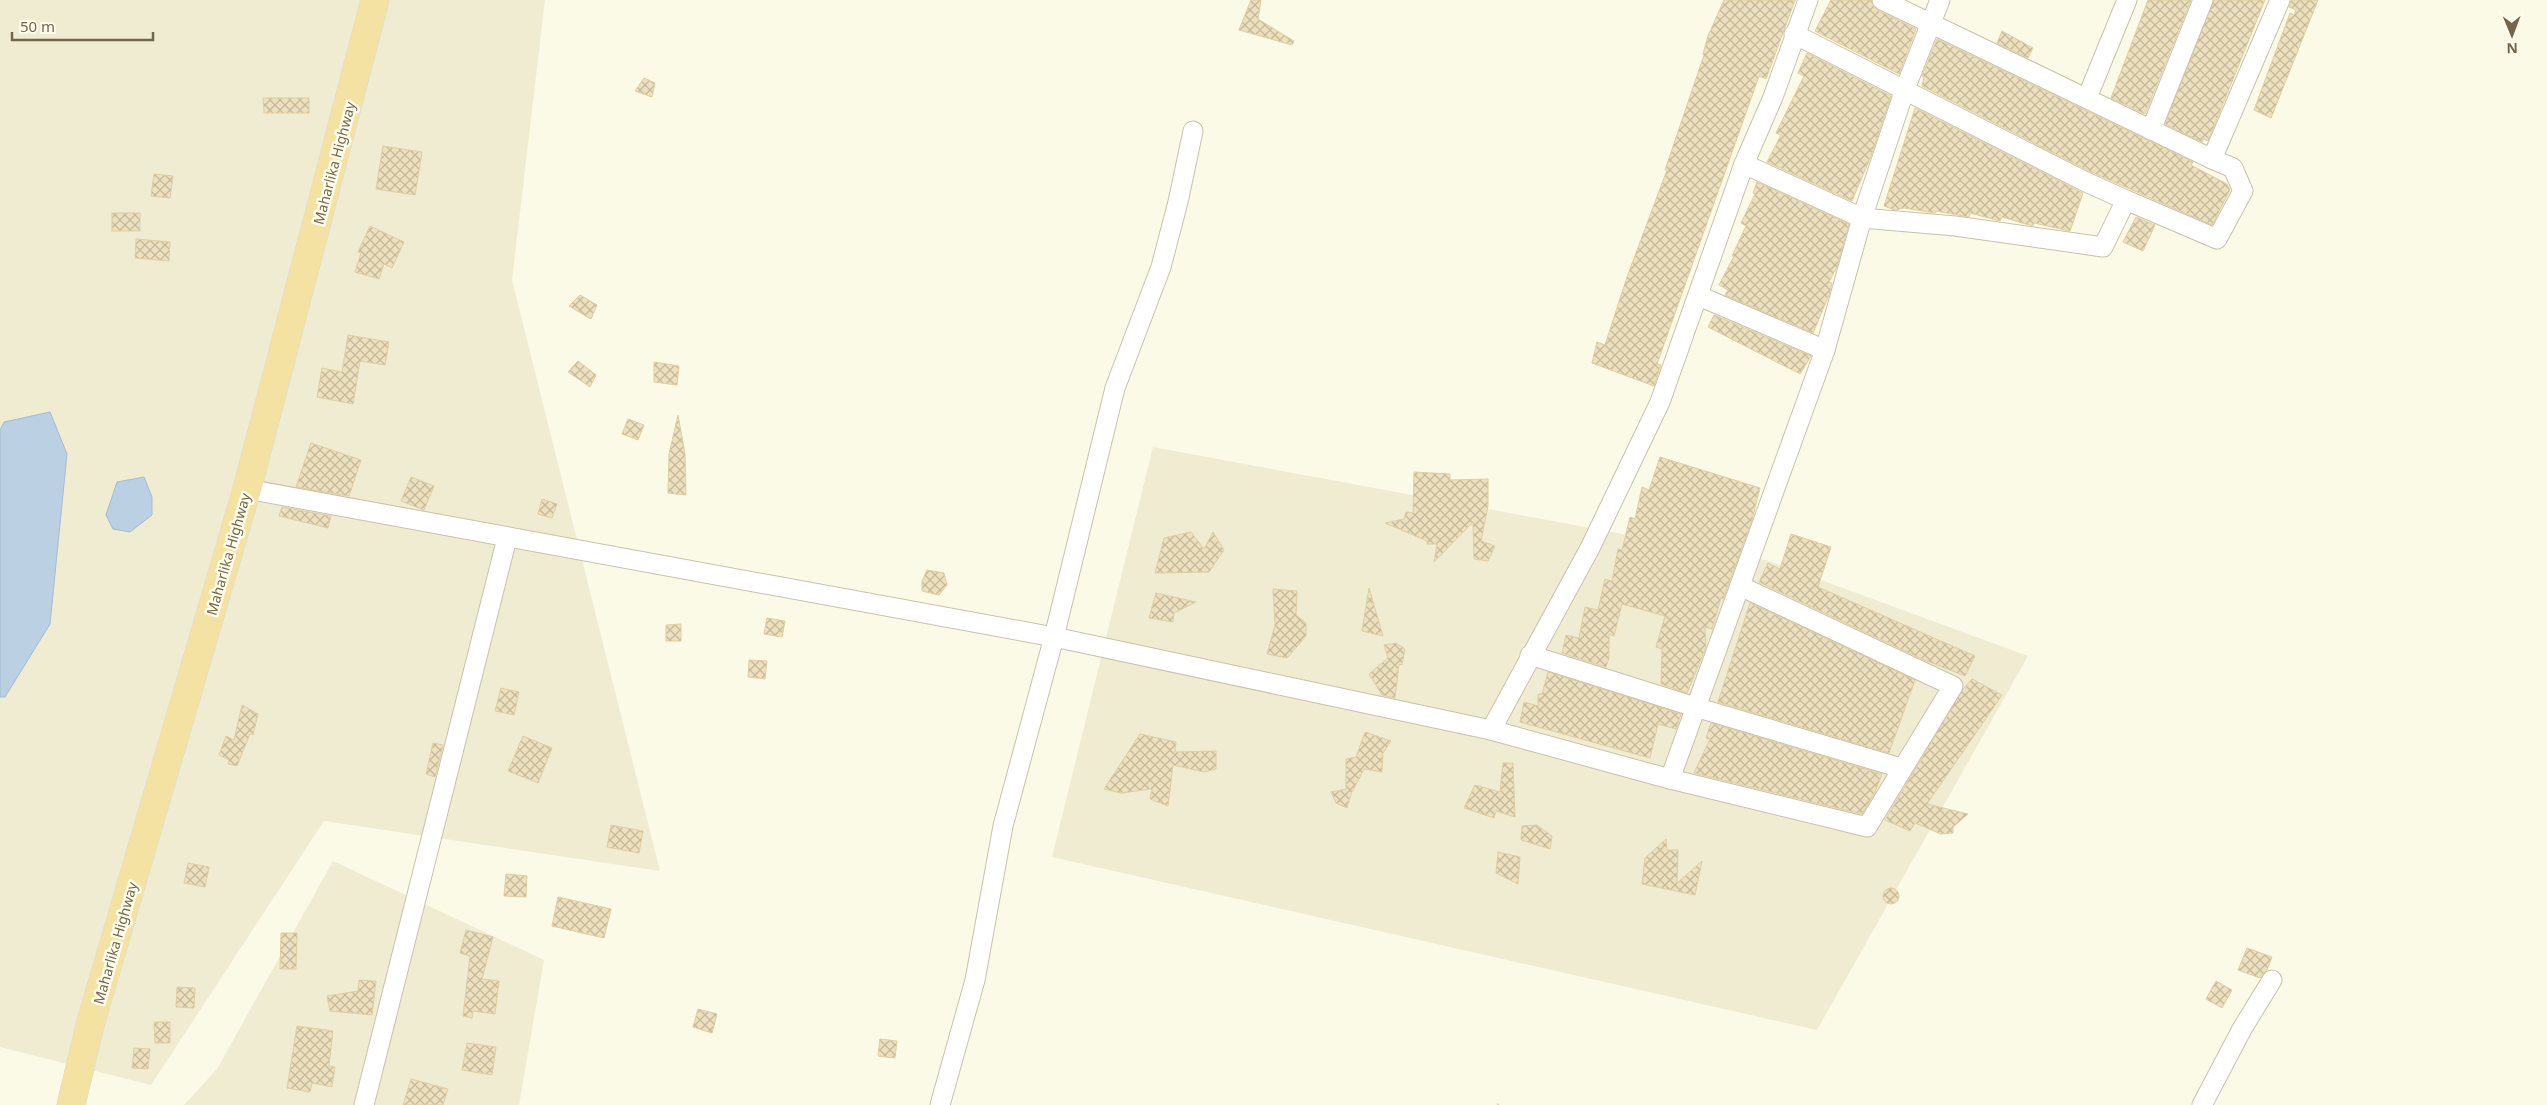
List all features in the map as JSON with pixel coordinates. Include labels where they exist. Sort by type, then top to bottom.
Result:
[{"type":"highway","name":"Maharlika Highway","points":[[71,1105],[90,1025],[247,489],[375,0]]},
{"type":"street","points":[[1491,730],[1530,655],[1590,548],[1660,402],[1744,164],[1773,96],[1794,34],[1808,0]]},
{"type":"street","points":[[1794,34],[2084,181],[2217,239],[2243,191],[2233,168],[2151,130],[1930,21],[1882,0]]},
{"type":"street","points":[[1670,779],[1694,707],[1740,586],[1825,350],[1862,218],[1905,89],[1930,21],[1940,0]]},
{"type":"street","points":[[2087,98],[2127,0]]},
{"type":"street","points":[[2151,130],[2203,0]]},
{"type":"street","points":[[2212,159],[2280,0]]},
{"type":"street","points":[[940,1105],[975,980],[1003,826],[1054,637],[1115,388],[1161,267],[1178,202],[1193,131]]},
{"type":"street","points":[[1744,164],[1862,218],[1956,226],[2103,246],[2126,200]]},
{"type":"street","points":[[1699,296],[1825,350]]},
{"type":"street","points":[[247,489],[1054,637],[1491,730],[1670,779],[1867,827],[1953,686],[1740,586]]},
{"type":"street","points":[[364,1105],[507,538]]},
{"type":"street","points":[[1530,655],[1694,707],[1902,768]]},
{"type":"street","points":[[2202,1105],[2242,1029],[2272,980]]},
{"type":"shaded area","points":[[0,0],[545,0],[512,280],[660,871],[324,821],[151,1085],[0,1047]]},
{"type":"shaded area","points":[[1153,447],[1769,561],[2028,656],[1817,1030],[1052,857]]},
{"type":"shaded area","points":[[333,861],[544,960],[519,1105],[184,1105],[217,1069]]},
{"type":"water","points":[[50,412],[67,454],[50,624],[5,697],[0,697],[0,430],[4,422]]},
{"type":"water","points":[[144,477],[152,497],[152,515],[130,532],[113,529],[106,515],[117,482]]},
{"type":"building","points":[[1251,0],[1261,0],[1258,19],[1294,41],[1292,45],[1239,30]]},
{"type":"building","points":[[1724,0],[1795,0],[1766,79],[1759,76],[1657,364],[1661,365],[1654,386],[1592,363],[1597,342],[1605,345],[1627,277],[1667,170],[1665,170],[1704,55],[1708,36]]},
{"type":"building","points":[[1831,0],[1871,0],[1877,10],[1916,29],[1899,74],[1815,31]]},
{"type":"building","points":[[2148,0],[2191,0],[2145,114],[2111,98]]},
{"type":"building","points":[[2214,0],[2265,0],[2208,141],[2203,139],[2202,142],[2165,124]]},
{"type":"building","points":[[2291,0],[2318,0],[2271,118],[2254,110],[2290,13],[2294,15],[2296,10],[2289,7]]},
{"type":"building","points":[[2002,31],[2033,48],[2028,58],[1997,43]]},
{"type":"building","points":[[1937,39],[2193,162],[2191,165],[2227,184],[2230,190],[2212,225],[2089,171],[1922,86],[1924,77],[1922,76]]},
{"type":"building","points":[[1807,53],[1891,96],[1871,156],[1852,201],[1767,162],[1781,135],[1776,133],[1804,76],[1798,73]]},
{"type":"building","points":[[644,78],[655,83],[652,97],[635,91]]},
{"type":"building","points":[[263,98],[309,98],[309,113],[264,113]]},
{"type":"building","points":[[1915,108],[2083,193],[2070,231],[2034,223],[2033,226],[2002,217],[2000,221],[1970,213],[1969,217],[1936,211],[1935,213],[1904,208],[1895,210],[1884,206]]},
{"type":"building","points":[[383,146],[422,152],[415,195],[376,189]]},
{"type":"building","points":[[154,174],[173,176],[170,198],[151,196]]},
{"type":"building","points":[[1757,182],[1849,224],[1837,267],[1829,282],[1832,283],[1829,295],[1813,333],[1725,295],[1728,290],[1719,285],[1734,256],[1732,256],[1746,226],[1741,223],[1755,194],[1753,193]]},
{"type":"building","points":[[112,213],[140,213],[140,231],[112,231]]},
{"type":"building","points":[[2136,217],[2155,225],[2143,251],[2123,242]]},
{"type":"building","points":[[370,226],[404,242],[392,268],[384,264],[379,279],[355,272],[361,253],[358,252]]},
{"type":"building","points":[[136,239],[170,242],[169,261],[135,258]]},
{"type":"building","points":[[580,295],[597,305],[591,319],[569,306]]},
{"type":"building","points":[[1714,315],[1811,356],[1800,374],[1708,327]]},
{"type":"building","points":[[348,335],[389,342],[385,365],[360,361],[353,404],[317,397],[322,368],[342,372]]},
{"type":"building","points":[[578,361],[596,375],[590,387],[568,372]]},
{"type":"building","points":[[654,362],[679,366],[677,385],[654,382]]},
{"type":"building","points":[[678,415],[685,454],[686,495],[668,493],[669,454]]},
{"type":"building","points":[[628,419],[644,425],[638,440],[622,434]]},
{"type":"building","points":[[311,443],[361,460],[349,496],[296,487]]},
{"type":"building","points":[[1660,457],[1760,488],[1752,520],[1723,599],[1721,598],[1712,629],[1705,627],[1706,647],[1687,693],[1661,684],[1662,649],[1656,647],[1665,616],[1622,604],[1614,636],[1609,634],[1609,658],[1606,667],[1562,653],[1566,635],[1579,638],[1585,607],[1598,610],[1605,579],[1612,581],[1618,549],[1622,550],[1630,517],[1635,519],[1642,487],[1649,490]]},
{"type":"building","points":[[1414,472],[1450,474],[1450,480],[1488,479],[1488,506],[1481,541],[1495,546],[1488,561],[1474,559],[1473,522],[1434,562],[1437,544],[1427,544],[1427,541],[1385,523],[1404,519],[1406,512],[1413,513]]},
{"type":"building","points":[[411,477],[434,486],[424,510],[401,501]]},
{"type":"building","points":[[542,499],[557,504],[552,518],[538,514]]},
{"type":"building","points":[[282,507],[331,516],[328,528],[279,516]]},
{"type":"building","points":[[1191,532],[1204,549],[1213,532],[1224,550],[1209,572],[1155,573],[1164,538]]},
{"type":"building","points":[[1791,534],[1831,547],[1818,587],[1975,656],[1965,676],[1922,659],[1759,582],[1768,563],[1780,569]]},
{"type":"building","points":[[927,570],[944,573],[947,585],[939,595],[922,591],[922,581]]},
{"type":"building","points":[[1369,588],[1383,636],[1362,631]]},
{"type":"building","points":[[1273,589],[1297,591],[1296,615],[1306,623],[1306,636],[1287,658],[1267,654],[1275,625]]},
{"type":"building","points":[[1156,593],[1196,602],[1174,613],[1173,622],[1149,618]]},
{"type":"building","points":[[1750,603],[1915,680],[1889,753],[1718,702]]},
{"type":"building","points":[[767,618],[785,621],[782,637],[764,634]]},
{"type":"building","points":[[681,624],[681,641],[666,641],[666,625]]},
{"type":"building","points":[[1396,643],[1405,649],[1402,665],[1399,664],[1395,698],[1382,695],[1369,674],[1388,658],[1384,645]]},
{"type":"building","points":[[749,660],[767,661],[765,679],[748,677]]},
{"type":"building","points":[[1548,672],[1681,714],[1676,729],[1658,724],[1650,758],[1520,722],[1524,702],[1538,706],[1538,694],[1542,694]]},
{"type":"building","points":[[1972,679],[2002,695],[1927,804],[1968,814],[1953,827],[1953,833],[1941,834],[1915,823],[1910,831],[1885,820],[1963,689]]},
{"type":"building","points":[[501,688],[519,692],[514,715],[495,711]]},
{"type":"building","points":[[242,705],[258,714],[253,735],[250,734],[237,766],[228,764],[229,760],[219,755],[226,736],[234,740]]},
{"type":"building","points":[[1711,723],[1882,774],[1875,792],[1862,814],[1694,773],[1710,739],[1706,738]]},
{"type":"building","points":[[1365,732],[1391,741],[1383,753],[1382,772],[1364,769],[1351,794],[1347,808],[1336,803],[1331,792],[1346,789],[1346,759],[1356,757]]},
{"type":"building","points":[[1140,734],[1176,742],[1175,752],[1216,751],[1216,769],[1204,772],[1173,765],[1168,806],[1150,799],[1152,789],[1121,793],[1104,789]]},
{"type":"building","points":[[523,736],[552,748],[538,783],[508,771]]},
{"type":"building","points":[[433,743],[443,745],[435,777],[426,774]]},
{"type":"building","points":[[1503,763],[1513,763],[1515,817],[1496,811],[1494,818],[1464,808],[1475,785],[1500,792]]},
{"type":"building","points":[[611,825],[643,831],[639,853],[607,847]]},
{"type":"building","points":[[1537,825],[1552,836],[1550,849],[1521,840],[1522,826]]},
{"type":"building","points":[[1666,839],[1667,850],[1678,850],[1677,883],[1702,861],[1695,895],[1642,884],[1645,858]]},
{"type":"building","points":[[1498,852],[1520,857],[1518,884],[1496,873]]},
{"type":"building","points":[[188,863],[209,867],[205,887],[184,883]]},
{"type":"building","points":[[506,874],[527,876],[526,897],[504,896]]},
{"type":"building","points":[[1888,888],[1894,888],[1899,893],[1897,902],[1888,904],[1883,899],[1883,893]]},
{"type":"building","points":[[558,897],[611,909],[604,938],[552,926]]},
{"type":"building","points":[[466,930],[493,937],[482,979],[499,981],[495,1014],[473,1011],[472,1018],[463,1016],[470,956],[460,953]]},
{"type":"building","points":[[281,933],[297,933],[296,969],[280,969]]},
{"type":"building","points":[[2247,948],[2272,957],[2267,970],[2260,978],[2238,970]]},
{"type":"building","points":[[359,980],[376,981],[372,1015],[330,1011],[327,996],[358,991]]},
{"type":"building","points":[[2216,981],[2232,990],[2222,1008],[2206,999]]},
{"type":"building","points":[[177,987],[195,988],[194,1008],[176,1007]]},
{"type":"building","points":[[698,1009],[717,1014],[712,1033],[693,1027]]},
{"type":"building","points":[[154,1022],[170,1022],[170,1043],[155,1043]]},
{"type":"building","points":[[297,1026],[333,1031],[329,1066],[335,1067],[332,1087],[312,1083],[310,1092],[287,1088]]},
{"type":"building","points":[[880,1039],[897,1041],[895,1058],[878,1056]]},
{"type":"building","points":[[467,1043],[496,1047],[492,1075],[462,1070]]},
{"type":"building","points":[[134,1048],[150,1049],[148,1069],[132,1068]]},
{"type":"building","points":[[411,1079],[448,1089],[443,1105],[403,1105]]}]
